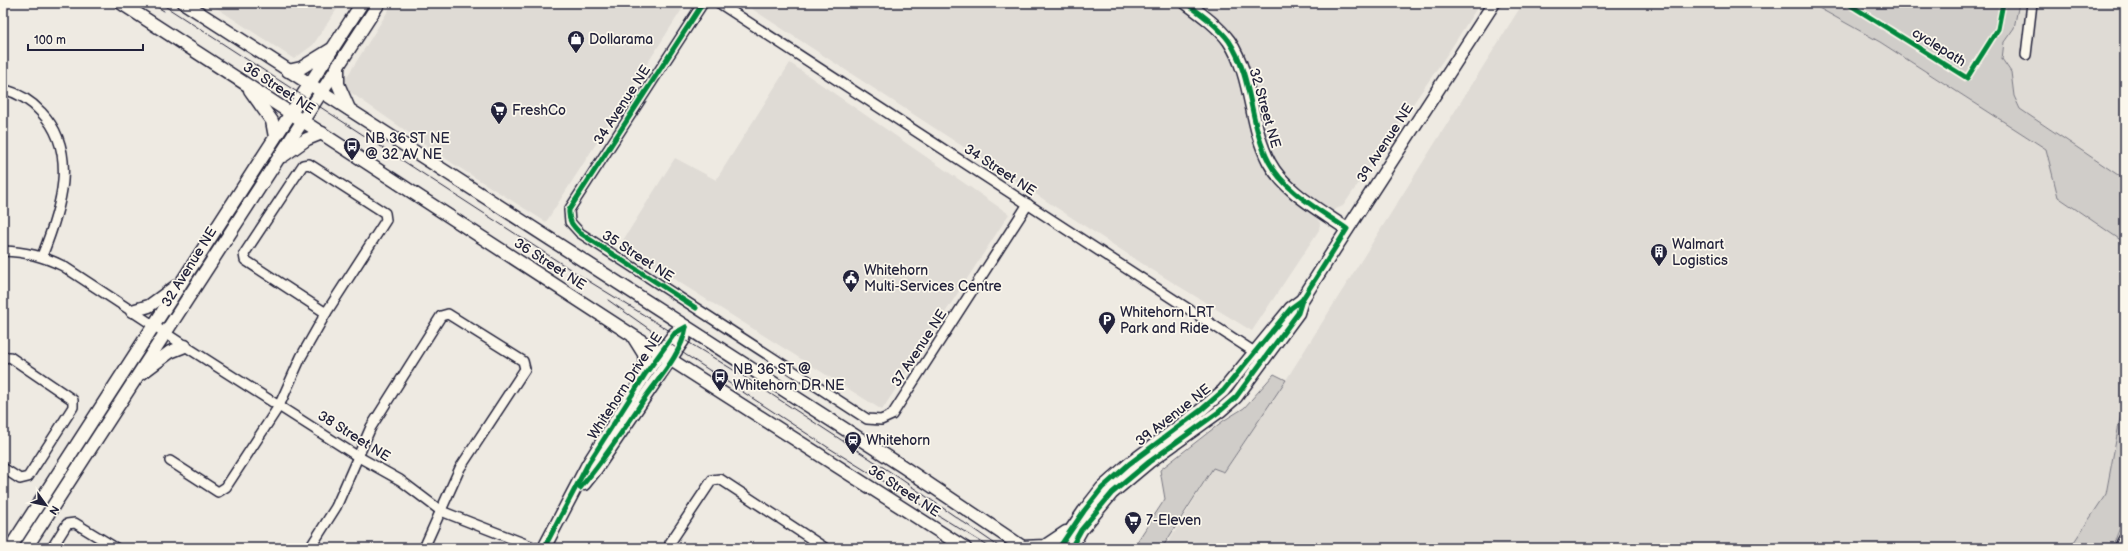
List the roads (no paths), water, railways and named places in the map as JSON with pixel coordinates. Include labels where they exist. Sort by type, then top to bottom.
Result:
[{"type":"main road","name":"36 Street NE","points":[[121,3],[632,335],[965,548]]},
{"type":"main road","name":"36 Street NE","points":[[184,3],[902,466],[1023,547]]},
{"type":"main road","name":"32 Avenue NE","points":[[10,548],[362,3]]},
{"type":"main road","name":"32 Avenue NE","points":[[26,548],[379,3]]},
{"type":"main road","name":"32 Street NE","points":[[1186,3],[1214,25],[1228,40],[1237,54],[1247,85],[1260,141],[1269,163],[1278,176],[1289,188],[1347,230]]},
{"type":"main road","name":"39 Avenue NE","points":[[1073,546],[1089,519],[1112,493],[1149,462],[1220,411],[1236,397],[1266,359],[1298,313],[1302,300],[1494,3]]},
{"type":"main road","points":[[288,71],[301,68],[332,49]]},
{"type":"main road","points":[[338,65],[338,84],[350,110]]},
{"type":"main road","points":[[246,84],[272,121],[275,137]]},
{"type":"main road","points":[[275,162],[298,144],[322,133]]},
{"type":"main road","points":[[132,311],[153,303],[183,280]]},
{"type":"main road","name":"39 Avenue NE","points":[[1059,548],[1071,529],[1102,488],[1129,464],[1223,391],[1291,308],[1302,300]]},
{"type":"main road","name":"Whitehorn Drive NE","points":[[544,548],[555,524],[568,503],[588,464],[646,373],[675,333],[686,327]]},
{"type":"main road","name":"Whitehorn Drive NE","points":[[568,503],[596,469],[671,360],[684,339],[686,327]]},
{"type":"main road","points":[[632,335],[644,354],[646,373]]},
{"type":"main road","points":[[135,378],[170,352],[185,346]]},
{"type":"main road","points":[[1023,547],[1045,546],[1071,529]]},
{"type":"main road","points":[[2122,548],[2125,541]]},
{"type":"street","name":"34 Avenue NE","points":[[570,222],[569,210],[703,3]]},
{"type":"street","name":"34 Street NE","points":[[719,3],[1266,359]]},
{"type":"street","points":[[2026,55],[2032,3]]},
{"type":"street","points":[[3,89],[21,96],[36,106],[48,119],[62,149],[64,164],[59,207],[42,256]]},
{"type":"street","points":[[170,461],[218,492],[226,488],[280,406],[301,357],[326,313],[386,220],[385,213],[309,164],[303,165],[244,254],[245,260],[326,313]]},
{"type":"street","name":"37 Avenue NE","points":[[881,420],[892,415],[1028,204]]},
{"type":"street","name":"35 Street NE","points":[[570,222],[580,233],[867,419],[881,420]]},
{"type":"street","name":"38 Street NE","points":[[3,251],[24,251],[42,256],[63,266],[357,456],[400,480],[440,511],[536,548]]},
{"type":"street","points":[[310,548],[336,508],[347,484],[357,456],[381,409],[442,316],[448,314],[523,361],[525,368],[460,468],[424,548]]},
{"type":"street","points":[[3,358],[10,357],[73,400],[74,407],[28,477],[20,479],[3,468]]},
{"type":"street","points":[[670,548],[670,543],[712,480],[720,479],[825,548]]},
{"type":"street","points":[[52,548],[68,524],[75,523],[116,548]]},
{"type":"tram line","points":[[151,3],[164,11]]},
{"type":"tram line","points":[[160,3],[582,277],[740,374],[892,473],[1001,548]]},
{"type":"tram line","points":[[608,300],[686,355],[829,448],[991,548]]},
{"type":"place","name":"Dollarama","points":[[576,54]]},
{"type":"place","name":"FreshCo","points":[[499,125]]},
{"type":"place","name":"NB 36 ST NE @ 32 AV NE","points":[[352,161]]},
{"type":"place","name":"Walmart Logistics","points":[[1659,267]]},
{"type":"place","name":"Whitehorn Multi-Services Centre","points":[[851,293]]},
{"type":"place","name":"Whitehorn LRT Park and Ride","points":[[1107,335]]},
{"type":"place","name":"NB 36 ST @ Whitehorn DR NE","points":[[720,392]]},
{"type":"place","name":"Whitehorn","points":[[853,455]]},
{"type":"place","name":"7-Eleven","points":[[1133,535]]}]
